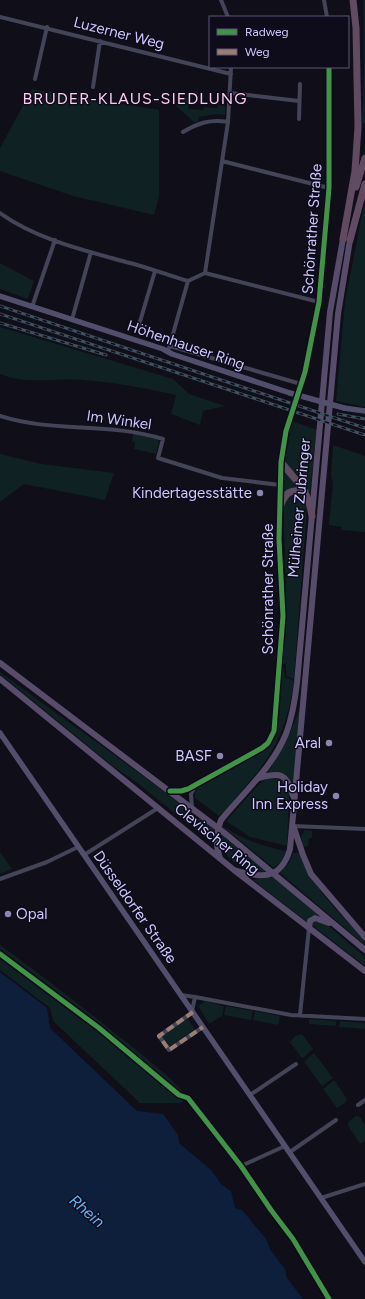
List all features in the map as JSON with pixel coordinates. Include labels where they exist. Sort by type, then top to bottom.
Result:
[{"type":"highway","points":[[346,238],[355,171],[358,127],[356,28],[353,0]]},
{"type":"highway","points":[[346,238],[365,158]]},
{"type":"highway","points":[[346,238],[365,184]]},
{"type":"highway","points":[[281,462],[302,484],[308,497],[312,516]]},
{"type":"highway","points":[[280,507],[284,495],[290,491],[296,489],[305,492]]},
{"type":"main road","name":"Mülheimer Zubringer","points":[[218,828],[224,817],[259,778],[280,746],[289,724],[293,707],[297,683],[330,312],[346,238]]},
{"type":"main road","name":"Mülheimer Zubringer","points":[[294,826],[294,799],[346,238]]},
{"type":"main road","name":"Clevischer Ring","points":[[0,663],[218,828],[365,950]]},
{"type":"main road","name":"Clevischer Ring","points":[[0,679],[3,683],[234,870],[365,971]]},
{"type":"main road","points":[[259,778],[273,774],[282,776],[288,782],[294,799]]},
{"type":"main road","points":[[234,870],[256,876],[274,873],[283,865],[289,854],[294,826]]},
{"type":"main road","points":[[294,826],[303,855],[312,874],[365,937]]},
{"type":"main road","points":[[218,828],[216,843],[220,858]]},
{"type":"main road","points":[[309,928],[310,920],[317,917],[334,925]]},
{"type":"street","points":[[324,0],[327,16]]},
{"type":"street","points":[[223,1],[228,16]]},
{"type":"street","name":"Luzerner Weg","points":[[0,17],[47,27],[231,74]]},
{"type":"street","points":[[35,79],[47,27]]},
{"type":"street","points":[[92,87],[100,41]]},
{"type":"street","points":[[205,273],[228,122],[232,68]]},
{"type":"street","name":"Schönrather Straße","points":[[299,391],[319,302],[329,188],[329,68]]},
{"type":"street","points":[[299,118],[300,84]]},
{"type":"street","points":[[231,93],[300,101]]},
{"type":"street","points":[[183,132],[202,122],[228,122]]},
{"type":"street","points":[[222,161],[329,188]]},
{"type":"street","points":[[0,213],[12,222],[28,230],[55,240],[188,281],[205,273],[319,302]]},
{"type":"street","points":[[32,307],[55,240]]},
{"type":"street","points":[[73,316],[91,252]]},
{"type":"street","points":[[139,325],[155,271]]},
{"type":"street","points":[[169,349],[188,281]]},
{"type":"street","name":"Höhenhauser Ring","points":[[0,296],[169,349],[301,384]]},
{"type":"street","name":"Höhenhauser Ring","points":[[169,349],[290,393],[344,408],[365,411]]},
{"type":"street","name":"Im Winkel","points":[[0,416],[43,425],[106,428],[146,434],[163,439],[158,458],[222,478],[280,485]]},
{"type":"street","name":"Schönrather Straße","points":[[170,791],[181,791],[195,785],[262,748],[268,742],[274,731],[283,616],[279,539],[281,462],[290,420]]},
{"type":"street","name":"Düsseldorfer Straße","points":[[0,733],[365,1262]]},
{"type":"street","points":[[192,808],[190,794],[195,785]]},
{"type":"street","points":[[84,855],[158,808]]},
{"type":"street","points":[[294,826],[365,829]]},
{"type":"street","points":[[0,879],[42,864],[78,847]]},
{"type":"street","points":[[300,1015],[309,928]]},
{"type":"street","points":[[181,995],[300,1015],[365,1019]]},
{"type":"street","points":[[195,997],[193,1012],[159,1036],[169,1050],[203,1027]]},
{"type":"street","points":[[250,1095],[296,1064]]},
{"type":"street","points":[[358,1105],[365,1100]]},
{"type":"street","points":[[290,1152],[336,1120]]},
{"type":"street","points":[[241,1166],[285,1146]]},
{"type":"street","points":[[321,1198],[365,1184]]},
{"type":"shaded area","points":[[363,0],[365,0],[365,123],[362,123],[364,70]]},
{"type":"shaded area","points":[[32,89],[159,110],[159,196],[154,215],[73,196],[0,171],[0,148]]},
{"type":"shaded area","points":[[190,97],[188,109],[203,110],[204,107],[217,108],[218,105],[225,106],[225,115],[217,114],[199,117],[198,122],[194,122],[176,106],[178,101]]},
{"type":"shaded area","points":[[363,209],[365,209],[365,407],[336,401],[345,302]]},
{"type":"shaded area","points":[[0,263],[34,281],[28,299],[0,289]]},
{"type":"shaded area","points":[[0,327],[173,379],[189,394],[225,406],[203,411],[200,425],[171,414],[176,395],[106,382],[82,380],[30,380],[0,374]]},
{"type":"shaded area","points":[[292,421],[317,430],[310,494],[300,477],[284,462],[288,433]]},
{"type":"shaded area","points":[[133,433],[157,439],[159,443],[156,454],[134,449],[135,442],[132,441]]},
{"type":"shaded area","points":[[333,445],[365,456],[365,532],[342,530],[342,527],[329,525],[333,483],[331,475]]},
{"type":"shaded area","points":[[0,454],[42,464],[114,473],[105,500],[24,484],[0,502]]},
{"type":"shaded area","points":[[284,471],[298,487],[291,488],[283,492]]},
{"type":"shaded area","points":[[292,492],[303,494],[307,506],[294,679],[286,676],[286,664],[283,663],[286,626],[286,584],[283,504]]},
{"type":"shaded area","points":[[283,665],[285,677],[294,681],[288,712],[278,739],[264,764],[255,776],[219,816],[195,798],[195,792],[198,788],[266,748],[273,741],[277,728]]},
{"type":"shaded area","points":[[0,672],[194,814],[187,823],[136,782],[114,767],[0,674]]},
{"type":"shaded area","points":[[300,708],[292,784],[289,780],[268,772],[286,742]]},
{"type":"shaded area","points":[[271,776],[283,779],[289,792],[287,846],[250,837],[226,821],[260,783]]},
{"type":"shaded area","points":[[199,818],[214,829],[211,842],[192,827]]},
{"type":"shaded area","points":[[223,826],[253,842],[286,851],[281,862],[274,868]]},
{"type":"shaded area","points":[[305,830],[312,831],[312,838],[309,838],[308,846],[303,847],[301,836]]},
{"type":"shaded area","points":[[223,836],[266,871],[259,872],[251,870],[234,862],[223,850],[221,843]]},
{"type":"shaded area","points":[[0,852],[12,869],[0,874]]},
{"type":"shaded area","points":[[293,853],[299,853],[311,878],[337,911],[365,941],[365,945],[280,873],[289,863]]},
{"type":"shaded area","points":[[274,877],[317,915],[311,916],[307,922],[253,880]]},
{"type":"shaded area","points":[[315,920],[325,923],[365,957],[365,966],[312,925]]},
{"type":"shaded area","points":[[0,945],[58,988],[144,1056],[162,1071],[188,1097],[181,1103],[140,1103],[53,1021],[50,1008],[0,970]]},
{"type":"shaded area","points":[[205,1001],[224,1006],[222,1016],[209,1024],[198,1006]]},
{"type":"shaded area","points":[[226,1006],[253,1011],[251,1020],[224,1015]]},
{"type":"shaded area","points":[[255,1011],[280,1016],[278,1025],[253,1020]]},
{"type":"shaded area","points":[[187,1018],[195,1029],[169,1047],[161,1036]]},
{"type":"shaded area","points":[[309,1019],[336,1021],[336,1026],[309,1024]]},
{"type":"shaded area","points":[[340,1021],[365,1023],[365,1029],[339,1027]]},
{"type":"shaded area","points":[[302,1034],[313,1049],[303,1058],[290,1042],[295,1036]]},
{"type":"shaded area","points":[[314,1053],[333,1078],[322,1086],[304,1062]]},
{"type":"shaded area","points":[[335,1081],[347,1099],[345,1103],[337,1108],[323,1089]]},
{"type":"shaded area","points":[[356,1116],[360,1117],[365,1125],[365,1141],[360,1144],[348,1126],[348,1122]]},
{"type":"water","name":"Rhein","points":[[0,972],[47,1008],[50,1028],[137,1111],[163,1114],[178,1135],[179,1143],[211,1170],[221,1184],[231,1191],[235,1208],[242,1210],[266,1239],[271,1251],[285,1269],[287,1278],[303,1299],[0,1299]]},
{"type":"tunnel","points":[[290,420],[298,394]]},
{"type":"railway","points":[[0,306],[365,428]]},
{"type":"railway","points":[[0,314],[365,435]]},
{"type":"railway","points":[[0,323],[106,355]]},
{"type":"railway","points":[[338,414],[365,419]]},
{"type":"marked path","points":[[193,1012],[159,1036],[169,1050],[203,1027]]},
{"type":"cycle path","points":[[170,791],[181,791],[188,789],[262,748],[268,743],[274,731],[283,616],[279,539],[281,462],[286,431],[305,372],[319,302],[329,188],[329,68]]},
{"type":"cycle path","points":[[0,954],[99,1028],[179,1095],[188,1098],[241,1166],[293,1239],[329,1299]]},
{"type":"place","name":"Kindertagesstätte","points":[[260,493]]},
{"type":"place","name":"Aral","points":[[329,743]]},
{"type":"place","name":"BASF","points":[[220,756]]},
{"type":"place","name":"Holiday Inn Express","points":[[336,796]]},
{"type":"place","name":"Opal","points":[[8,914]]},
{"type":"district","name":"BRUDER-KLAUS-SIEDLUNG","points":[[135,98]]}]
